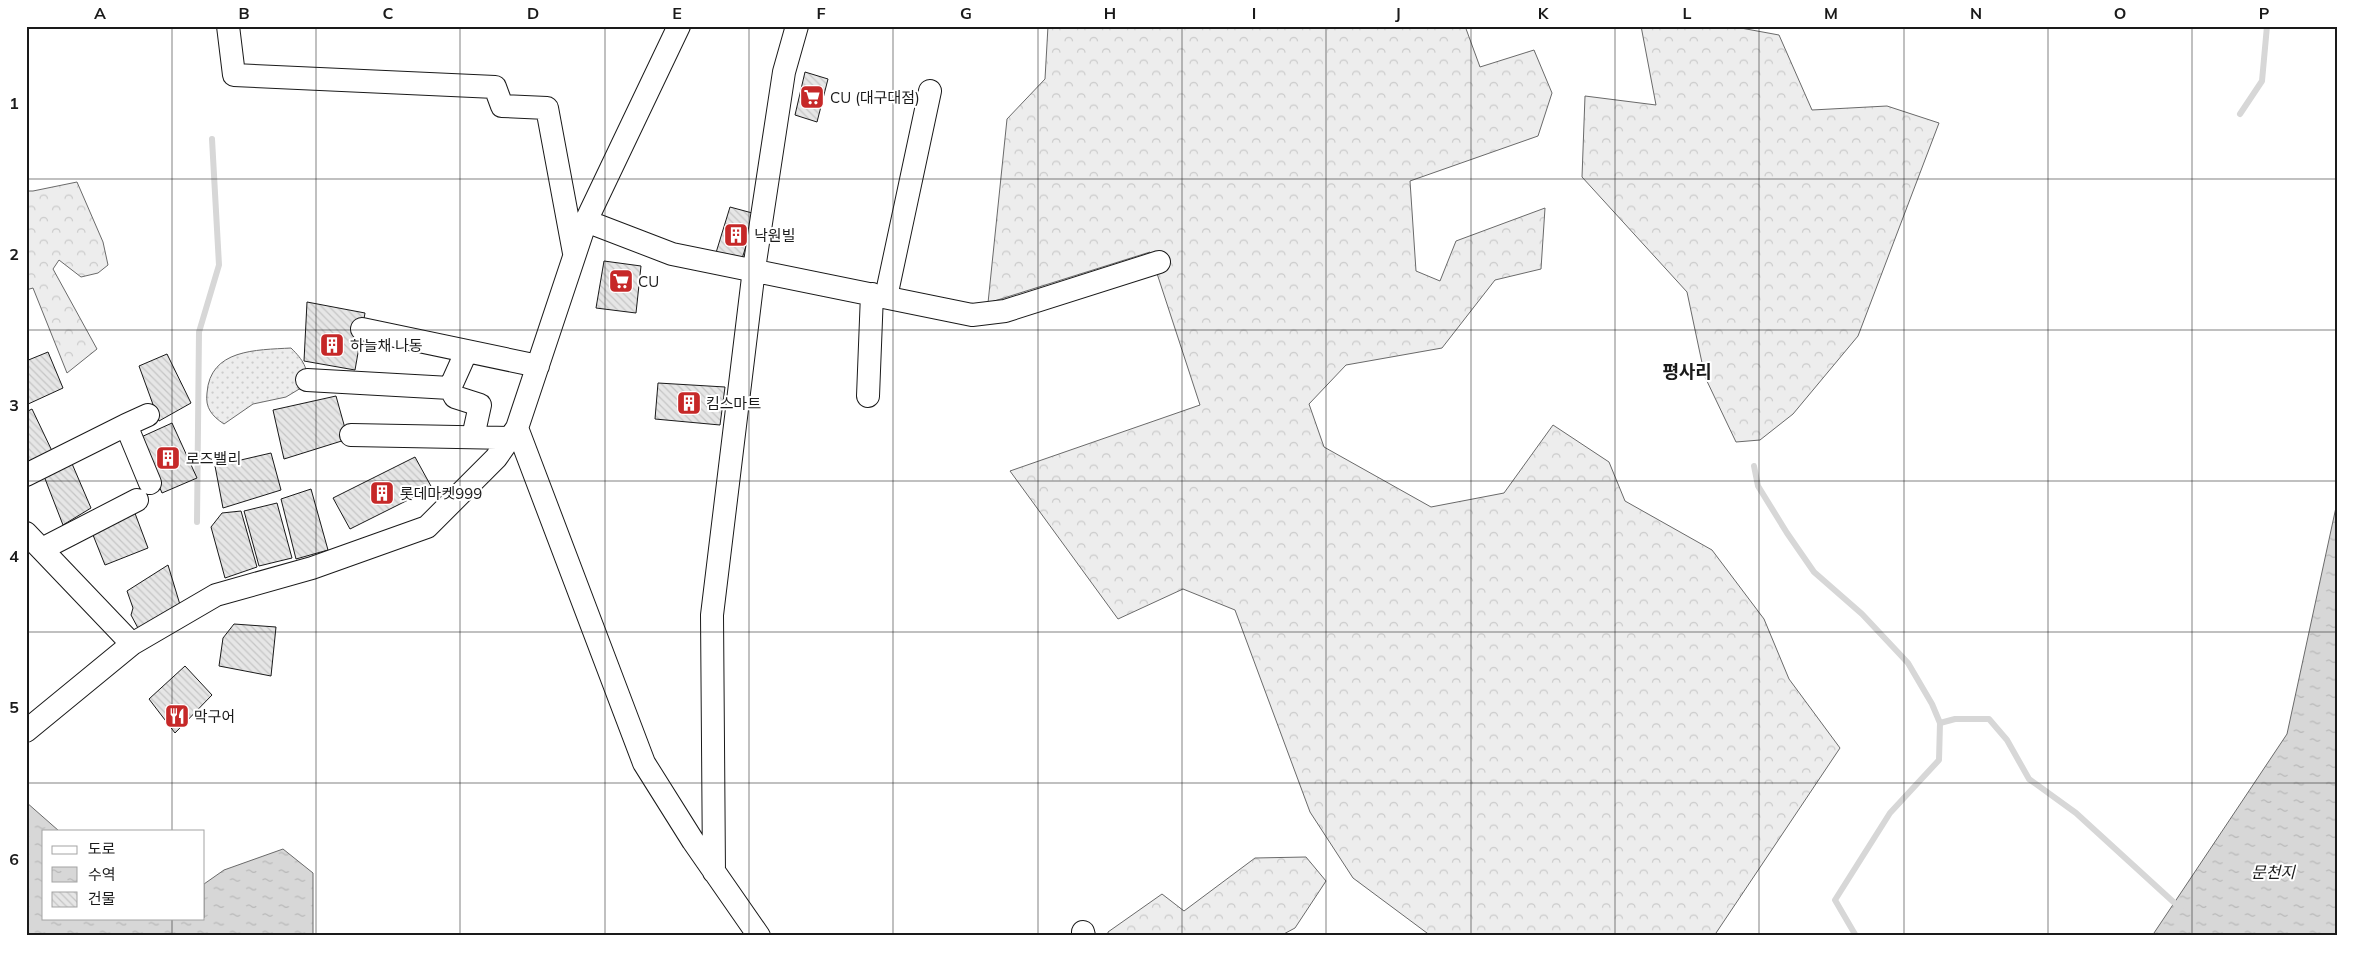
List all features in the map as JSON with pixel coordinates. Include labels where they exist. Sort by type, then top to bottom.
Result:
[{"type":"street","points":[[228,26],[234,74],[495,87],[502,106],[548,108],[574,256]]},
{"type":"street","points":[[26,731],[132,644],[216,595],[312,568],[427,527],[496,458],[513,433],[586,221],[679,26]]},
{"type":"street","points":[[714,872],[712,615],[754,269],[784,72],[796,26]]},
{"type":"street","points":[[868,396],[879,295],[930,91]]},
{"type":"street","points":[[586,221],[672,254],[754,269],[972,315],[1005,311],[1159,262]]},
{"type":"street","points":[[364,334],[536,370],[464,359],[364,334]]},
{"type":"street","points":[[450,388],[464,359]]},
{"type":"street","points":[[307,380],[450,388]]},
{"type":"street","points":[[450,388],[455,397],[480,405],[473,437]]},
{"type":"street","points":[[26,475],[148,415]]},
{"type":"street","points":[[42,548],[143,492],[126,425]]},
{"type":"street","points":[[513,433],[644,763],[714,872],[759,936]]},
{"type":"street","points":[[351,435],[473,437],[513,433]]},
{"type":"street","points":[[26,533],[132,644]]},
{"type":"green space","points":[[1048,26],[1465,26],[1480,67],[1534,50],[1552,93],[1538,136],[1410,181],[1416,271],[1440,281],[1456,241],[1545,208],[1541,269],[1495,280],[1442,348],[1346,365],[1309,404],[1324,447],[1431,507],[1504,493],[1553,425],[1609,462],[1625,501],[1712,550],[1764,619],[1789,679],[1840,748],[1714,936],[1431,936],[1353,878],[1310,812],[1235,610],[1183,589],[1118,619],[1010,471],[1200,405],[1150,252],[988,303],[1007,119],[1045,79]]},
{"type":"green space","points":[[1641,26],[1730,26],[1779,35],[1812,110],[1887,106],[1939,123],[1858,336],[1793,414],[1760,440],[1736,442],[1705,377],[1687,292],[1582,177],[1585,96],[1656,105]]},
{"type":"green space","points":[[77,182],[103,242],[108,265],[98,273],[81,277],[59,260],[53,269],[97,349],[67,373],[33,288],[26,290],[26,191]]},
{"type":"green space","points":[[291,348],[299,356],[306,369],[306,385],[286,397],[253,404],[224,424],[213,415],[208,407],[207,393],[210,379],[216,368],[226,360],[237,355]]},
{"type":"green space","points":[[1306,857],[1326,881],[1295,928],[1280,936],[1108,936],[1108,932],[1162,894],[1184,911],[1255,858]]},
{"type":"water","name":"문천지","points":[[2338,498],[2338,936],[2152,936],[2287,734]]},
{"type":"water","points":[[26,802],[58,830],[42,830],[42,920],[205,920],[205,883],[224,870],[283,849],[313,873],[313,936],[26,936]]},
{"type":"building","name":"CU (대구대점)","points":[[805,72],[828,79],[817,122],[795,115]]},
{"type":"building","name":"낙원빌","points":[[730,207],[756,214],[741,262],[715,256]]},
{"type":"building","points":[[604,261],[641,266],[636,313],[596,308]]},
{"type":"building","name":"하늘채 나동","points":[[307,302],[365,313],[355,370],[304,361]]},
{"type":"building","points":[[48,352],[63,388],[26,405],[26,361]]},
{"type":"building","name":"로즈밸리","points":[[167,354],[191,403],[159,421],[139,366]]},
{"type":"building","name":"킴스마트","points":[[658,383],[725,387],[720,425],[655,419]]},
{"type":"building","points":[[336,396],[348,439],[284,459],[273,410]]},
{"type":"building","points":[[32,409],[53,453],[26,466],[26,412]]},
{"type":"building","name":"로즈밸리","points":[[172,423],[197,478],[162,493],[139,438]]},
{"type":"building","points":[[271,453],[281,490],[223,508],[215,466]]},
{"type":"building","name":"롯데마켓999","points":[[415,457],[432,488],[350,529],[333,498]]},
{"type":"building","points":[[70,459],[91,508],[63,525],[42,471]]},
{"type":"building","points":[[311,489],[328,550],[296,559],[281,499]]},
{"type":"building","points":[[277,503],[292,558],[259,566],[244,511]]},
{"type":"building","points":[[133,508],[148,548],[105,565],[89,525]]},
{"type":"building","points":[[241,511],[257,567],[225,578],[211,527],[222,513]]},
{"type":"building","points":[[168,565],[181,608],[139,630],[131,615],[133,608],[127,591]]},
{"type":"building","points":[[234,624],[276,627],[271,676],[219,666],[223,638]]},
{"type":"building","name":"막구어","points":[[185,666],[212,695],[175,733],[149,699]]},
{"type":"waterway","points":[[2240,114],[2262,81],[2267,26]]},
{"type":"waterway","points":[[197,522],[199,332],[219,265],[212,139]]},
{"type":"waterway","points":[[1754,466],[1758,486],[1814,572],[1862,614],[1908,663],[1932,704],[1940,723],[1939,760],[1890,813],[1835,900],[1856,936]]},
{"type":"waterway","points":[[1940,723],[1955,719],[1989,719],[2007,740],[2029,779],[2076,813],[2180,908]]},
{"type":"place","name":"CU (대구대점)","points":[[812,97]]},
{"type":"place","name":"낙원빌","points":[[736,235]]},
{"type":"place","name":"CU","points":[[621,281]]},
{"type":"place","name":"하늘채 나동","points":[[332,345]]},
{"type":"place","name":"킴스마트","points":[[689,403]]},
{"type":"place","name":"로즈밸리","points":[[168,458]]},
{"type":"place","name":"롯데마켓999","points":[[382,493]]},
{"type":"place","name":"막구어","points":[[177,716]]},
{"type":"district","name":"평사리","points":[[1687,371]]}]
